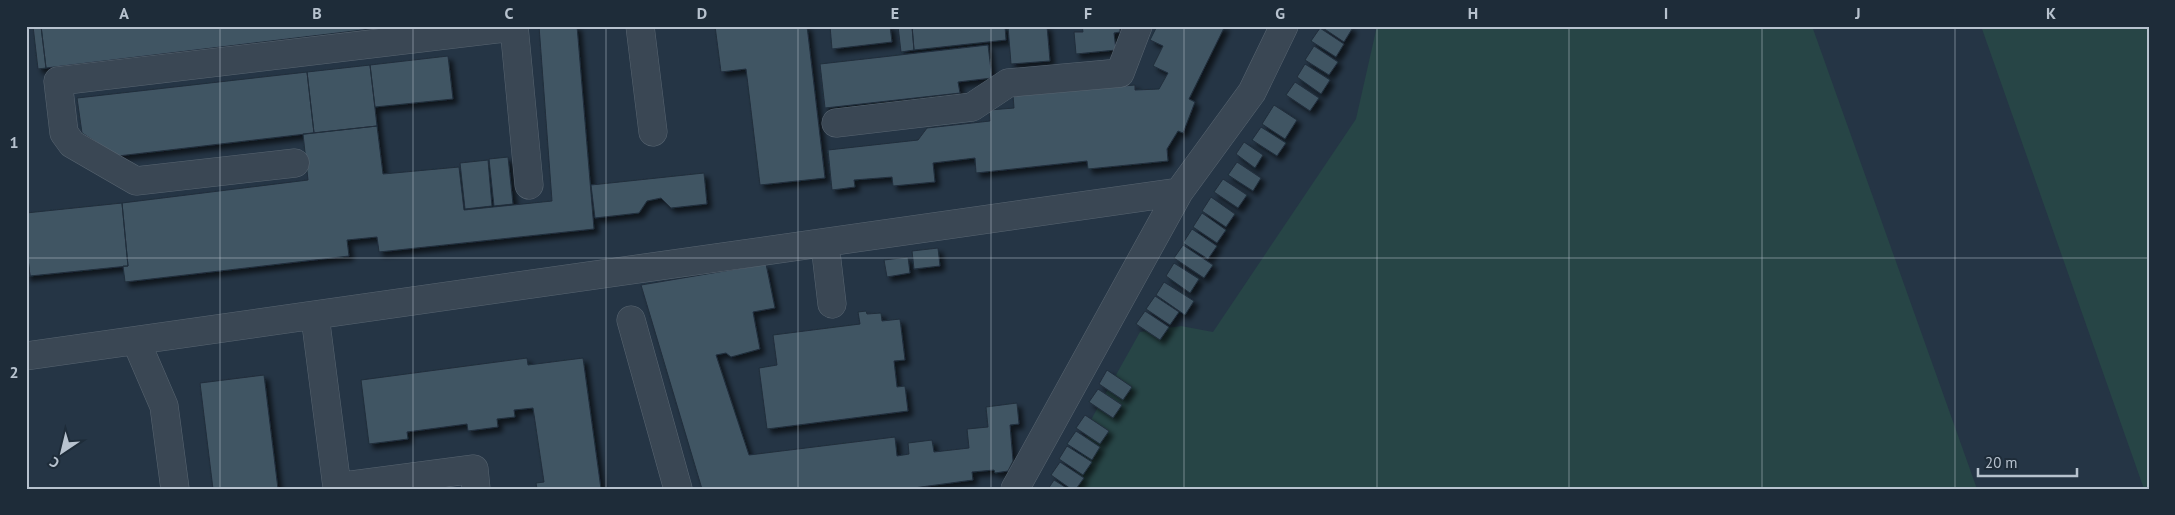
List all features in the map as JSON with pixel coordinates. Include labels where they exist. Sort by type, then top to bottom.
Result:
[{"type":"lane","points":[[295,163],[136,180],[72,144],[64,134],[58,81],[514,26],[529,184]]},
{"type":"lane","points":[[640,26],[653,132]]},
{"type":"lane","points":[[836,123],[972,107],[1008,83],[1120,73],[1138,26]]},
{"type":"lane","points":[[1015,489],[1179,192],[1252,92],[1284,26]]},
{"type":"lane","points":[[26,356],[825,244],[1179,192]]},
{"type":"lane","points":[[825,244],[832,304]]},
{"type":"lane","points":[[315,316],[337,487],[474,469],[476,489]]},
{"type":"lane","points":[[630,320],[678,489]]},
{"type":"lane","points":[[136,341],[164,406],[174,489]]},
{"type":"green space","points":[[1377,26],[1812,26],[1977,489],[1071,489],[1092,418],[1140,332],[1181,326],[1213,332],[1356,119]]},
{"type":"green space","points":[[1981,26],[2149,26],[2149,489],[2144,489]]},
{"type":"building","points":[[33,26],[41,26],[46,68],[38,69]]},
{"type":"building","points":[[41,26],[396,26],[46,68]]},
{"type":"building","points":[[539,26],[577,26],[594,229],[379,252],[377,237],[347,240],[349,256],[125,282],[123,266],[128,266],[122,203],[308,180],[303,134],[377,126],[383,174],[459,167],[464,210],[552,201]]},
{"type":"building","points":[[715,26],[807,26],[825,178],[760,185],[746,69],[721,72]]},
{"type":"building","points":[[830,26],[890,26],[892,42],[832,49]]},
{"type":"building","points":[[898,26],[912,26],[914,50],[901,52]]},
{"type":"building","points":[[912,26],[1005,26],[1006,40],[914,50]]},
{"type":"building","points":[[1008,26],[1047,26],[1050,61],[1011,64]]},
{"type":"building","points":[[1082,26],[1120,26],[1120,32],[1114,33],[1116,50],[1076,54],[1074,32],[1083,32]]},
{"type":"building","points":[[1157,26],[1225,26],[1189,99],[1195,102],[1183,133],[1178,131],[1167,149],[1168,161],[1088,169],[1087,161],[976,173],[975,158],[933,163],[935,182],[893,186],[892,177],[854,180],[855,187],[832,190],[828,150],[918,140],[927,128],[990,121],[989,110],[1014,108],[1013,95],[1135,85],[1135,90],[1159,89],[1168,73],[1153,66],[1163,46],[1150,40]]},
{"type":"building","points":[[1320,26],[1349,26],[1352,29],[1344,42]]},
{"type":"building","points":[[1320,28],[1344,44],[1336,57],[1311,41]]},
{"type":"building","points":[[988,45],[992,78],[958,82],[960,93],[825,108],[820,64]]},
{"type":"building","points":[[1314,46],[1338,62],[1329,75],[1305,60]]},
{"type":"building","points":[[448,56],[453,99],[375,107],[370,65]]},
{"type":"building","points":[[1305,64],[1330,80],[1321,94],[1297,77]]},
{"type":"building","points":[[370,65],[377,126],[314,133],[307,72]]},
{"type":"building","points":[[307,72],[314,133],[118,156],[82,133],[77,98]]},
{"type":"building","points":[[1295,82],[1319,98],[1310,111],[1286,95]]},
{"type":"building","points":[[1274,105],[1297,120],[1285,139],[1262,124]]},
{"type":"building","points":[[1261,127],[1286,143],[1277,156],[1252,140]]},
{"type":"building","points":[[1244,142],[1263,155],[1255,168],[1236,154]]},
{"type":"building","points":[[508,157],[513,204],[494,206],[489,159]]},
{"type":"building","points":[[488,160],[492,206],[465,209],[460,163]]},
{"type":"building","points":[[1237,162],[1261,178],[1253,191],[1228,175]]},
{"type":"building","points":[[704,173],[707,204],[671,208],[661,198],[647,201],[639,213],[595,218],[591,185]]},
{"type":"building","points":[[1223,179],[1247,195],[1238,208],[1214,192]]},
{"type":"building","points":[[1211,197],[1235,214],[1226,227],[1202,211]]},
{"type":"building","points":[[122,203],[128,266],[30,276],[26,241],[26,213]]},
{"type":"building","points":[[1202,213],[1226,230],[1217,243],[1193,227]]},
{"type":"building","points":[[1192,229],[1217,246],[1208,259],[1183,243]]},
{"type":"building","points":[[26,241],[30,276],[26,277]]},
{"type":"building","points":[[1183,245],[1213,265],[1204,278],[1174,258]]},
{"type":"building","points":[[938,248],[940,266],[914,269],[912,251]]},
{"type":"building","points":[[908,257],[910,273],[887,277],[884,260]]},
{"type":"building","points":[[1174,263],[1199,279],[1190,293],[1166,276]]},
{"type":"building","points":[[766,264],[775,308],[753,312],[760,349],[731,357],[726,353],[716,355],[749,455],[895,437],[897,456],[909,454],[908,443],[932,440],[934,452],[969,448],[967,429],[988,427],[986,407],[1017,403],[1019,424],[1010,425],[1013,461],[1008,471],[995,473],[994,470],[972,472],[973,480],[906,489],[702,489],[641,285]]},
{"type":"building","points":[[1164,282],[1194,301],[1185,315],[1156,295]]},
{"type":"building","points":[[1155,296],[1179,312],[1170,325],[1146,309]]},
{"type":"building","points":[[866,311],[867,314],[881,313],[882,321],[900,319],[905,360],[894,361],[897,387],[905,386],[908,411],[767,429],[759,368],[777,365],[773,335],[860,324],[858,312]]},
{"type":"building","points":[[1145,311],[1169,327],[1160,340],[1136,324]]},
{"type":"building","points":[[527,358],[528,365],[583,358],[601,489],[537,489],[536,483],[544,482],[533,408],[514,410],[515,417],[497,419],[498,427],[468,431],[467,424],[407,432],[408,439],[369,444],[361,380]]},
{"type":"building","points":[[1107,370],[1132,387],[1123,400],[1099,384]]},
{"type":"building","points":[[264,375],[278,489],[213,489],[200,383]]},
{"type":"building","points":[[1098,389],[1122,405],[1113,418],[1089,402]]},
{"type":"building","points":[[1085,415],[1109,431],[1100,444],[1076,428]]},
{"type":"building","points":[[1076,431],[1100,447],[1092,460],[1067,444]]},
{"type":"building","points":[[1067,446],[1092,462],[1083,475],[1059,459]]},
{"type":"building","points":[[1060,462],[1084,478],[1076,489],[1071,489],[1051,475]]},
{"type":"building","points":[[1054,480],[1068,489],[1048,489]]}]
